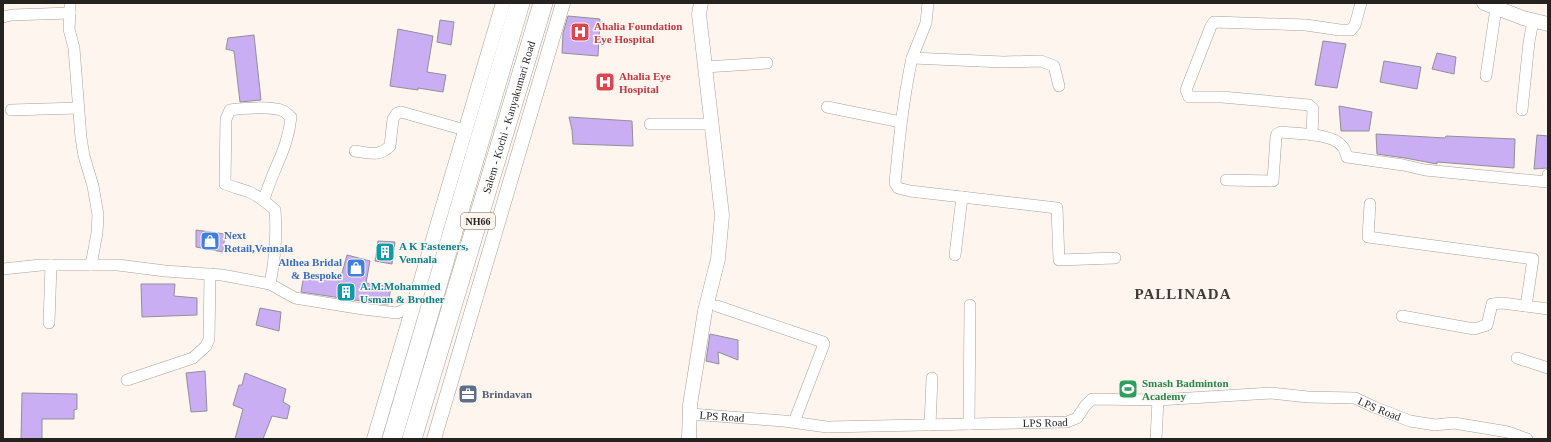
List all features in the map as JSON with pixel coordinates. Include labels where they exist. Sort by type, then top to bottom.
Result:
[{"type":"highway","name":"Salem - Kochi - Kanyakumari Road","points":[[392,439],[520,3]]},
{"type":"highway","name":"Salem - Kochi - Kanyakumari Road","points":[[412,439],[543,3]]},
{"type":"highway","points":[[415,358],[435,364]]},
{"type":"street","points":[[374,439],[503,3]]},
{"type":"street","points":[[434,439],[563,3]]},
{"type":"street","points":[[689,439],[690,405],[705,310],[718,259],[722,215],[699,14],[701,3]]},
{"type":"street","points":[[928,3],[926,23],[912,58],[904,94],[895,183],[898,188],[910,191],[1057,208],[1059,260],[1115,258]]},
{"type":"street","points":[[1312,136],[1313,110],[1309,105],[1222,97],[1189,97],[1186,90],[1211,26],[1214,22],[1306,25],[1340,30],[1351,30],[1355,24],[1361,3]]},
{"type":"street","points":[[1486,76],[1499,6],[1533,21],[1548,24]]},
{"type":"street","points":[[3,17],[70,8],[69,29],[74,48],[78,108],[84,156],[93,186],[98,216],[97,233],[91,265]]},
{"type":"street","points":[[1522,110],[1529,42],[1533,21]]},
{"type":"street","points":[[912,58],[1003,62],[1041,61],[1054,66],[1059,86]]},
{"type":"street","points":[[705,67],[766,63]]},
{"type":"street","points":[[264,200],[269,184],[284,150],[290,130],[291,117],[284,111],[274,108],[242,107],[230,110],[226,119],[225,184],[249,192],[264,200],[275,210],[276,228],[274,267],[270,284]]},
{"type":"street","points":[[11,110],[78,108]]},
{"type":"street","points":[[827,108],[901,122]]},
{"type":"street","points":[[356,151],[379,154],[384,152],[390,146],[393,119],[397,113],[401,112],[465,130]]},
{"type":"street","points":[[650,124],[712,124]]},
{"type":"street","points":[[1226,180],[1273,181],[1277,134],[1281,132],[1335,140],[1343,146],[1347,157],[1403,165],[1425,170],[1547,182],[1548,175]]},
{"type":"street","points":[[955,255],[962,197]]},
{"type":"street","points":[[1370,204],[1368,237],[1533,259],[1526,306]]},
{"type":"street","points":[[3,269],[51,265],[118,265],[222,275],[270,284],[295,298],[363,309],[397,313],[413,306]]},
{"type":"street","points":[[48,323],[51,265]]},
{"type":"street","points":[[128,380],[193,358],[206,346],[209,339],[210,274]]},
{"type":"street","points":[[1402,316],[1474,329],[1487,326],[1492,304],[1502,303],[1548,309]]},
{"type":"street","points":[[970,305],[970,424]]},
{"type":"street","points":[[717,306],[824,342],[794,422]]},
{"type":"street","points":[[1517,358],[1548,368]]},
{"type":"street","points":[[930,426],[932,378]]},
{"type":"street","name":"LPS Road","points":[[690,414],[794,422],[827,427],[1067,422],[1077,418],[1084,406],[1092,399],[1158,400],[1271,393],[1308,397],[1335,396],[1355,398],[1410,421],[1435,425],[1454,423],[1508,432],[1527,439]]},
{"type":"street","points":[[1156,439],[1158,400]]},
{"type":"building","points":[[568,16],[600,19],[598,56],[562,53],[563,33]]},
{"type":"building","points":[[440,20],[454,22],[451,45],[437,42]]},
{"type":"building","points":[[398,29],[433,36],[427,72],[446,75],[443,92],[390,86]]},
{"type":"building","points":[[254,35],[261,100],[240,102],[234,51],[226,49],[228,38]]},
{"type":"building","points":[[1323,41],[1346,44],[1337,88],[1315,85]]},
{"type":"building","points":[[1437,53],[1456,57],[1454,74],[1432,69]]},
{"type":"building","points":[[1384,61],[1421,67],[1417,89],[1380,82]]},
{"type":"building","points":[[1339,106],[1372,112],[1369,131],[1341,131]]},
{"type":"building","points":[[569,117],[632,121],[633,146],[573,144]]},
{"type":"building","points":[[1376,134],[1445,138],[1446,136],[1515,139],[1514,168],[1437,162],[1437,164],[1377,154]]},
{"type":"building","points":[[1537,135],[1548,136],[1548,168],[1534,169]]},
{"type":"building","name":"Next Retail,Vennala","points":[[196,230],[225,234],[223,252],[196,247]]},
{"type":"building","name":"A K Fasteners, Vennala","points":[[378,241],[395,242],[392,264],[375,261]]},
{"type":"building","name":"A.M.Mohammed Usman & Brother","points":[[347,255],[370,261],[366,283],[391,287],[388,305],[301,292],[304,274],[340,280]]},
{"type":"building","points":[[141,284],[175,284],[174,296],[197,298],[197,315],[142,317]]},
{"type":"building","points":[[260,308],[281,312],[279,331],[256,325]]},
{"type":"building","points":[[710,334],[738,340],[738,360],[718,352],[719,364],[706,361]]},
{"type":"building","points":[[205,371],[207,411],[191,412],[186,373]]},
{"type":"building","points":[[245,373],[286,389],[283,402],[290,406],[287,419],[272,416],[263,439],[235,439],[243,409],[233,405],[239,385],[242,385]]},
{"type":"building","points":[[22,393],[77,394],[77,409],[74,410],[74,419],[42,419],[42,439],[21,439]]},
{"type":"place","name":"Ahalia Foundation Eye Hospital","points":[[580,32]]},
{"type":"place","name":"Ahalia Eye Hospital","points":[[605,82]]},
{"type":"place","name":"Next Retail,Vennala","points":[[210,241]]},
{"type":"place","name":"A K Fasteners, Vennala","points":[[385,252]]},
{"type":"place","name":"Althea Bridal & Bespoke","points":[[356,268]]},
{"type":"place","name":"A.M.Mohammed Usman & Brother","points":[[346,292]]},
{"type":"place","name":"Smash Badminton Academy","points":[[1128,389]]},
{"type":"place","name":"Brindavan","points":[[468,394]]},
{"type":"district","name":"PALLINADA","points":[[1183,294]]}]
